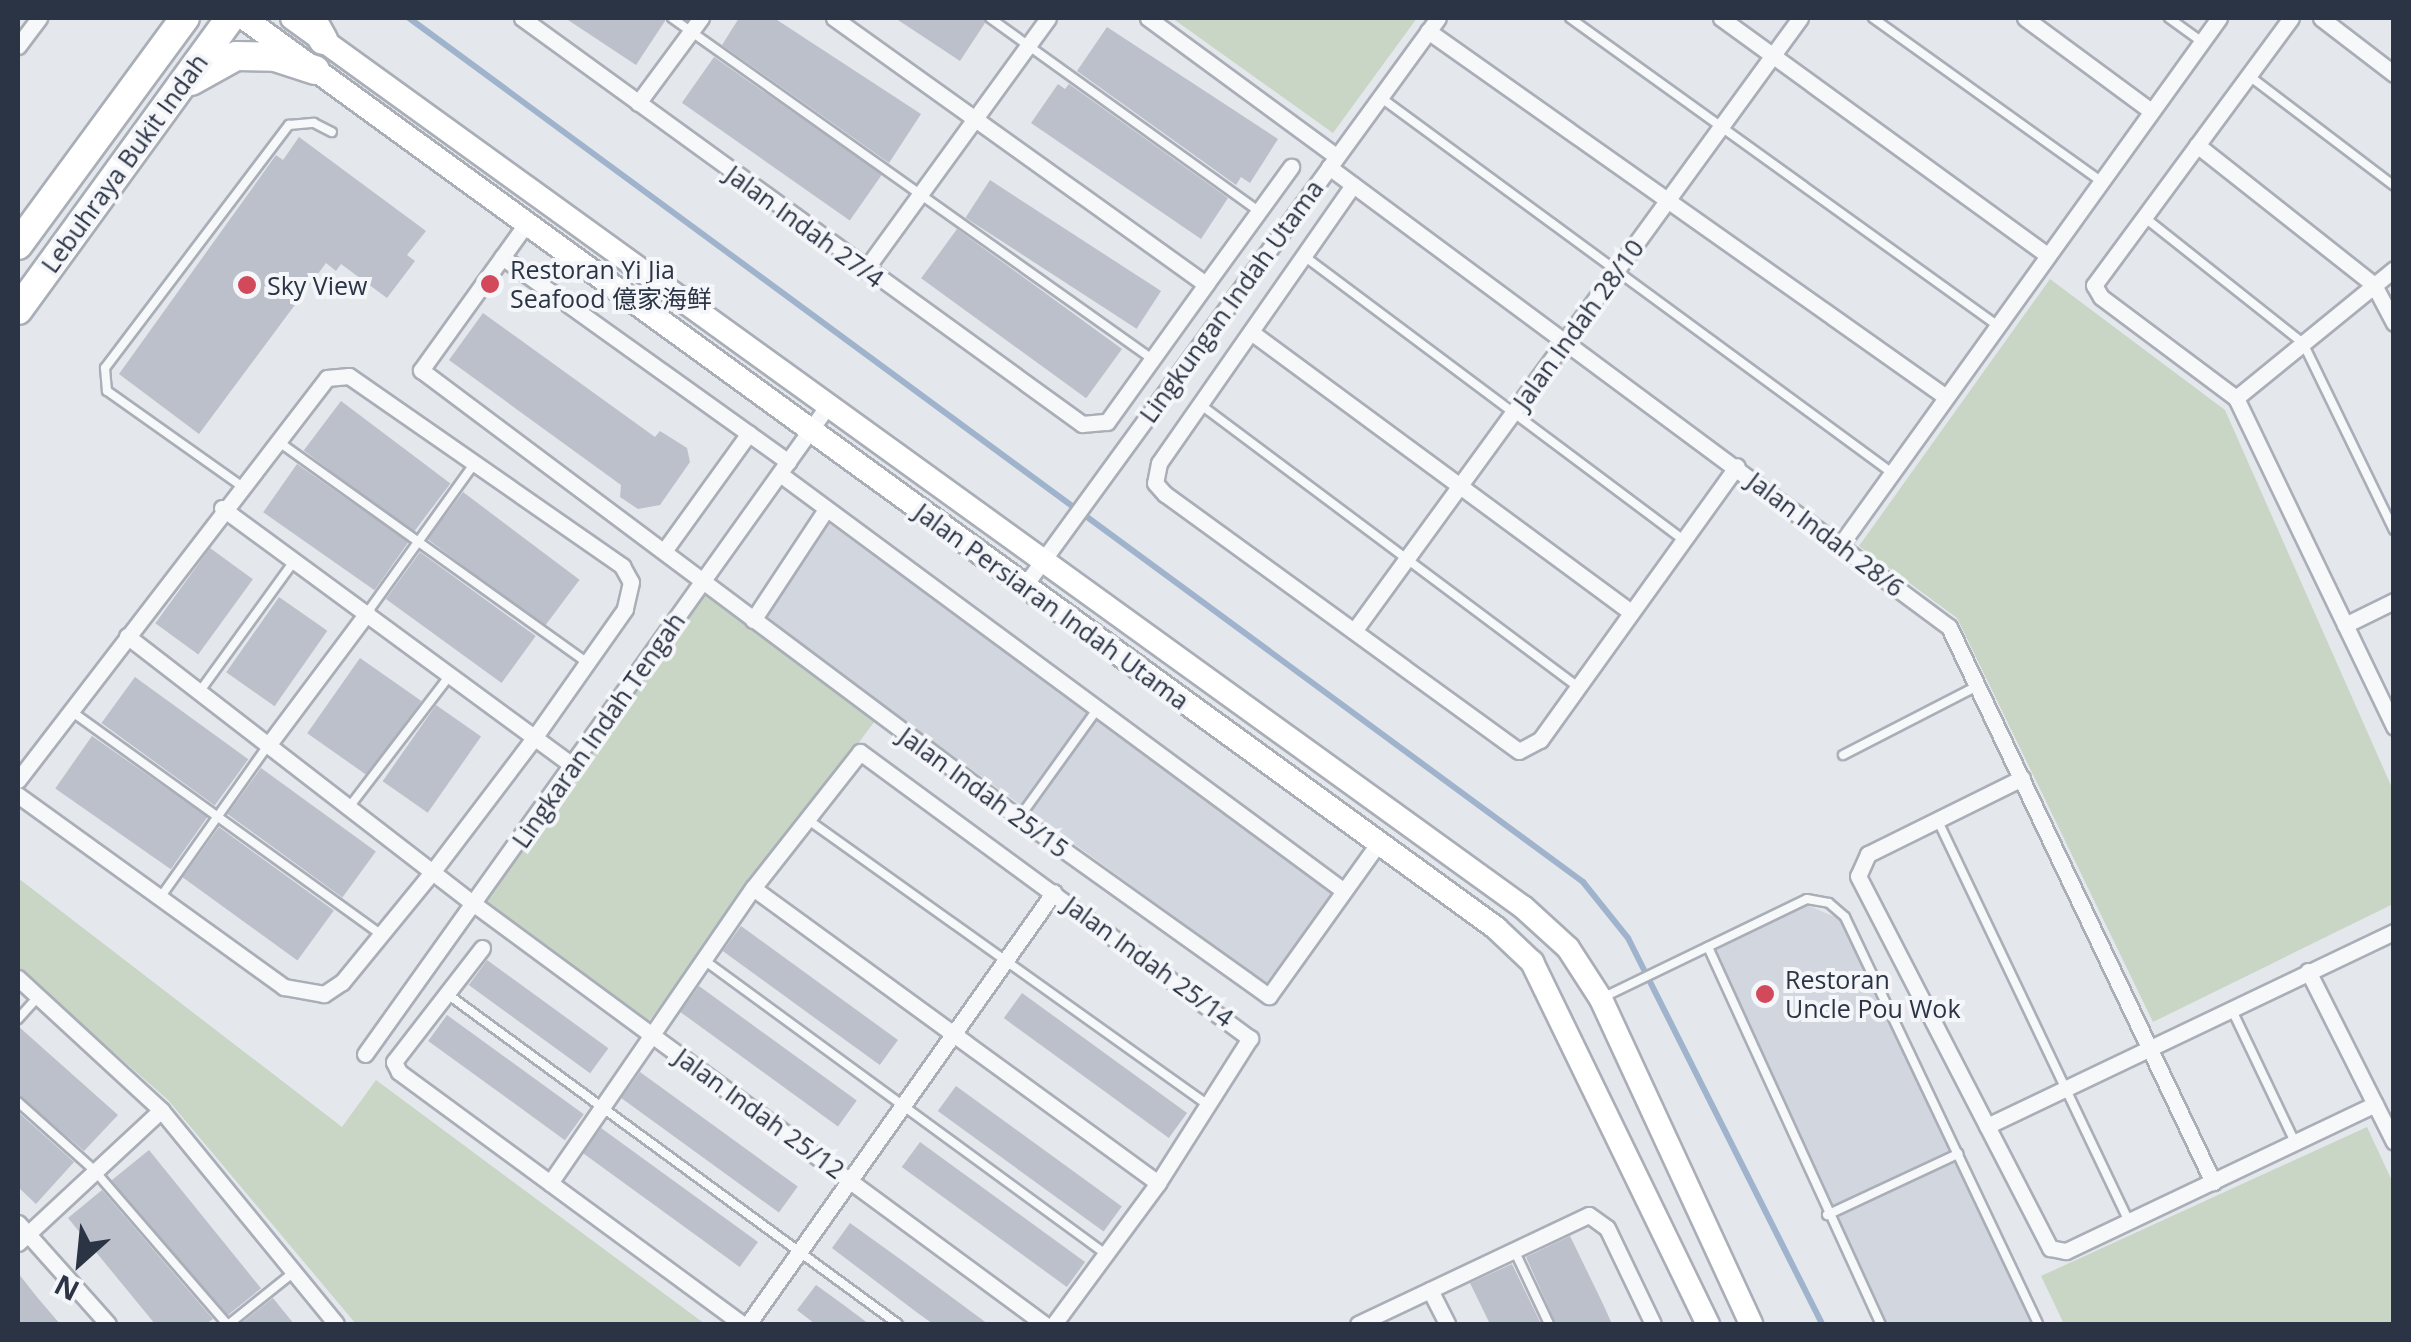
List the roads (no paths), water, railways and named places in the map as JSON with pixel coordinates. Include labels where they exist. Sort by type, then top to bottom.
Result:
[{"type":"highway","name":"Lebuhraya Bukit Indah","points":[[18,245],[185,18]]},
{"type":"highway","name":"Lebuhraya Bukit Indah","points":[[18,310],[230,18]]},
{"type":"highway","points":[[168,99],[236,56],[275,57],[316,70]]},
{"type":"main road","name":"Jalan Persiaran Indah Utama","points":[[244,18],[1496,928],[1532,962],[1708,1324]]},
{"type":"main road","name":"Jalan Persiaran Indah Utama","points":[[292,18],[317,29],[1523,906],[1568,948],[1601,999],[1751,1324]]},
{"type":"street","points":[[18,46],[39,18]]},
{"type":"street","name":"Jalan Indah 27/4","points":[[522,18],[865,270],[1092,428],[1106,422],[1152,359]]},
{"type":"street","points":[[834,18],[1206,284]]},
{"type":"street","points":[[865,270],[1048,18]]},
{"type":"street","name":"Jalan Indah 28/6","points":[[1148,18],[1333,162],[1353,186],[1567,338],[1949,627],[2213,1182]]},
{"type":"street","points":[[1721,18],[2048,256]]},
{"type":"street","name":"Jalan Indah 28/10","points":[[1354,631],[1800,18]]},
{"type":"street","points":[[2025,18],[2152,112]]},
{"type":"street","points":[[1841,544],[2219,18]]},
{"type":"street","points":[[2291,18],[2094,285],[2096,292],[2236,398],[2394,727]]},
{"type":"street","points":[[2320,18],[2394,74]]},
{"type":"street","points":[[638,104],[696,24]]},
{"type":"street","points":[[1433,24],[1668,201],[1946,398]]},
{"type":"street","name":"Lingkungan Indah Utama","points":[[1025,585],[1433,24]]},
{"type":"street","points":[[2197,144],[2374,285],[2394,323]]},
{"type":"street","points":[[1152,359],[1290,167]]},
{"type":"street","points":[[1353,186],[1159,463],[1155,483],[1354,631],[1519,750],[1540,740],[1737,466]]},
{"type":"street","points":[[526,224],[502,256],[749,432],[824,511],[1344,891],[1378,844]]},
{"type":"street","name":"Jalan Indah 25/15","points":[[502,256],[422,370],[753,620],[1269,996],[1344,891]]},
{"type":"street","points":[[2236,398],[2394,270]]},
{"type":"street","points":[[1251,332],[1632,612]]},
{"type":"street","points":[[18,780],[316,384],[337,375],[350,376],[622,566],[631,597],[588,664],[433,871],[342,982],[312,996],[284,988],[162,895],[18,795]]},
{"type":"street","name":"Lingkaran Indah Tengah","points":[[365,1054],[829,404]]},
{"type":"street","points":[[664,551],[749,432]]},
{"type":"street","points":[[222,508],[573,766]]},
{"type":"street","points":[[753,620],[824,511]]},
{"type":"street","points":[[2345,625],[2394,601]]},
{"type":"street","points":[[270,744],[367,613]]},
{"type":"street","name":"Jalan Indah 25/12","points":[[127,636],[474,904],[1044,1324]]},
{"type":"street","name":"Jalan Indah 25/14","points":[[806,818],[860,752],[1244,1030],[1250,1047],[1158,1183],[1054,1324]]},
{"type":"street","points":[[2022,778],[1868,854],[1858,867],[2050,1248],[2066,1251],[2375,1104]]},
{"type":"street","points":[[550,1183],[753,888],[806,818]]},
{"type":"street","points":[[753,888],[1158,1183]]},
{"type":"street","points":[[482,948],[444,992],[394,1062],[399,1072],[745,1324],[908,1106],[1054,892]]},
{"type":"street","points":[[1987,1126],[2066,1084],[2394,932]]},
{"type":"street","points":[[2308,971],[2394,1142]]},
{"type":"street","points":[[18,978],[161,1110],[336,1324]]},
{"type":"street","points":[[108,1324],[21,1233],[161,1110]]},
{"type":"street","points":[[1358,1324],[1589,1215],[1607,1228],[1653,1324]]},
{"type":"street","points":[[1430,1290],[1447,1324]]},
{"type":"lane","points":[[672,18],[696,24],[919,195],[1152,359]]},
{"type":"lane","points":[[990,18],[1259,211]]},
{"type":"lane","points":[[1570,18],[1998,326]]},
{"type":"lane","points":[[1872,18],[2102,181]]},
{"type":"lane","points":[[2169,18],[2202,42]]},
{"type":"lane","points":[[2248,74],[2394,186]]},
{"type":"lane","points":[[1380,97],[1618,268],[1892,474]]},
{"type":"lane","points":[[240,485],[108,391],[105,368],[289,125],[314,123],[332,132]]},
{"type":"lane","points":[[2144,216],[2304,343],[2394,530]]},
{"type":"lane","points":[[1304,256],[1684,540]]},
{"type":"lane","points":[[1200,404],[1578,687]]},
{"type":"lane","points":[[275,440],[588,664]]},
{"type":"lane","points":[[367,613],[474,464]]},
{"type":"lane","points":[[200,691],[295,560]]},
{"type":"lane","points":[[350,806],[450,675]]},
{"type":"lane","points":[[1843,755],[1977,686]]},
{"type":"lane","points":[[1020,818],[1098,708]]},
{"type":"lane","points":[[69,710],[219,814],[380,934]]},
{"type":"lane","points":[[162,895],[270,744]]},
{"type":"lane","points":[[806,818],[1210,1106]]},
{"type":"lane","points":[[1937,818],[2129,1221]]},
{"type":"lane","points":[[1601,999],[1807,899],[1830,904],[1846,916],[2038,1324]]},
{"type":"lane","points":[[1708,947],[1827,1215],[1882,1324]]},
{"type":"lane","points":[[704,960],[1106,1254]]},
{"type":"lane","points":[[444,992],[898,1324]]},
{"type":"lane","points":[[18,1019],[39,996]]},
{"type":"lane","points":[[2231,1007],[2296,1144]]},
{"type":"lane","points":[[18,1102],[94,1170],[228,1324],[294,1272]]},
{"type":"lane","points":[[1827,1215],[1958,1154]]},
{"type":"lane","points":[[1514,1250],[1549,1324]]},
{"type":"waterway","points":[[409,18],[1583,882],[1628,938],[1822,1324]]},
{"type":"place","name":"Restoran Yi Jia Seafood 億家海鲜","points":[[490,284]]},
{"type":"place","name":"Sky View","points":[[247,285]]},
{"type":"place","name":"Restoran Uncle Pou Wok","points":[[1765,994]]}]
